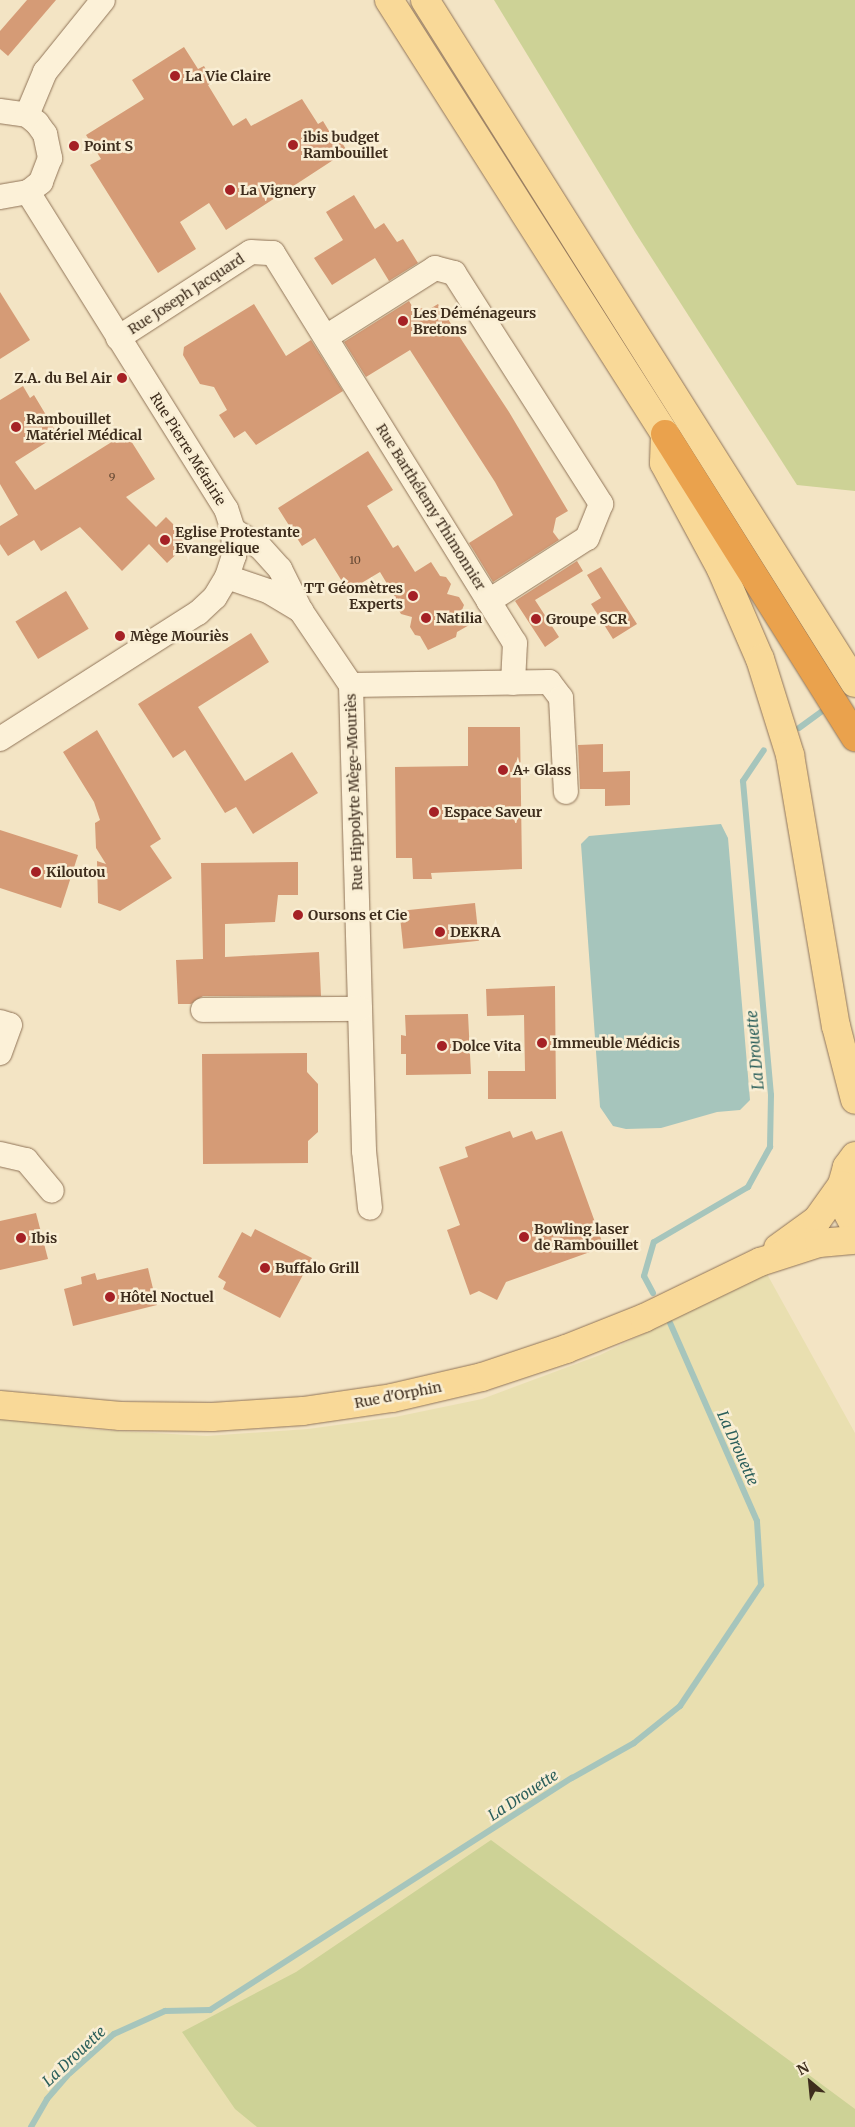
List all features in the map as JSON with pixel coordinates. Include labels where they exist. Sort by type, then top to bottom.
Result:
[{"type":"highway","points":[[665,434],[855,737]]},
{"type":"main road","points":[[389,0],[665,434],[664,463],[721,569],[760,659],[776,708],[801,813],[836,1026],[855,1100]]},
{"type":"main road","points":[[425,0],[855,684]]},
{"type":"main road","points":[[855,1156],[847,1166],[842,1185],[843,1204],[855,1227]]},
{"type":"main road","name":"Rue d'Orphin","points":[[760,1262],[817,1220],[842,1185]]},
{"type":"main road","name":"Rue d'Orphin","points":[[4,1404],[120,1416],[212,1417],[303,1411],[392,1398],[482,1377],[566,1350],[644,1318],[760,1262],[819,1243],[855,1240]]},
{"type":"street","points":[[27,115],[45,72],[104,0]]},
{"type":"street","points":[[0,111],[27,115],[45,134],[50,158],[40,182],[28,192],[0,197]]},
{"type":"street","name":"Rue Pierre Métairie","points":[[0,739],[198,612],[215,597],[227,577],[234,556],[233,530],[226,509],[28,192]]},
{"type":"street","name":"Rue Joseph Jacquard","points":[[118,338],[251,252],[273,252],[326,337]]},
{"type":"street","points":[[326,337],[435,268],[454,272],[601,504],[586,538],[489,601]]},
{"type":"street","name":"Rue Barthélemy Thimonnier","points":[[326,337],[515,643],[513,683]]},
{"type":"street","name":"Rue Hippolyte Mège-Mouriès","points":[[233,530],[260,546],[280,569],[301,611],[351,685],[365,1168],[370,1208]]},
{"type":"street","name":"Rue Hippolyte Mège-Mouriès","points":[[227,577],[268,591],[301,611]]},
{"type":"street","points":[[351,685],[549,682],[561,698],[566,792]]},
{"type":"street","points":[[203,1010],[360,1009]]},
{"type":"street","points":[[0,1022],[10,1025],[0,1053]]},
{"type":"street","points":[[0,1154],[26,1160],[52,1191]]},
{"type":"shaded area","points":[[767,1274],[855,1433],[855,2127],[0,2127],[0,1402],[82,1429],[207,1436],[308,1429],[395,1417],[482,1399],[600,1355]]},
{"type":"green space","points":[[494,0],[855,0],[855,491],[797,485],[635,232]]},
{"type":"green space","points":[[491,1840],[855,2109],[855,2127],[257,2127],[235,2109],[182,2032],[296,1972]]},
{"type":"water","points":[[721,824],[728,838],[750,1100],[740,1110],[717,1112],[661,1128],[626,1129],[613,1126],[600,1107],[581,844],[589,836]]},
{"type":"building","points":[[27,0],[56,0],[8,56],[0,49],[0,31]]},
{"type":"building","points":[[184,47],[198,69],[204,66],[213,82],[208,85],[233,126],[246,118],[251,126],[302,99],[318,124],[323,121],[329,131],[333,128],[347,151],[226,230],[209,203],[180,222],[196,249],[158,273],[90,165],[101,159],[86,135],[144,99],[132,80]]},
{"type":"building","points":[[354,195],[375,229],[384,223],[397,242],[403,239],[418,263],[389,281],[375,258],[332,285],[314,258],[343,240],[326,212]]},
{"type":"building","points":[[0,292],[30,340],[0,359]]},
{"type":"building","points":[[409,301],[412,306],[428,310],[438,304],[509,412],[568,511],[556,518],[553,532],[559,540],[493,582],[469,543],[513,515],[495,482],[410,350],[366,377],[344,342]]},
{"type":"building","points":[[254,304],[286,356],[311,340],[343,391],[256,445],[245,431],[234,438],[219,415],[227,410],[214,387],[200,384],[183,355],[184,347]]},
{"type":"building","points":[[23,386],[30,398],[34,395],[58,435],[15,462],[35,490],[126,433],[155,479],[126,497],[156,527],[166,517],[185,536],[185,546],[167,563],[149,544],[122,571],[80,527],[41,551],[34,540],[8,556],[0,544],[0,526],[18,515],[0,484],[0,400]]},
{"type":"building","points":[[368,451],[393,490],[367,506],[393,548],[398,545],[415,572],[431,562],[440,576],[446,577],[451,584],[447,594],[459,597],[464,605],[462,610],[471,624],[457,632],[456,637],[428,650],[420,636],[415,635],[410,627],[412,617],[401,614],[397,607],[398,602],[380,572],[348,591],[315,538],[302,546],[278,508]]},
{"type":"building","points":[[577,561],[583,571],[535,600],[559,637],[545,647],[515,601]]},
{"type":"building","points":[[601,567],[637,624],[613,639],[591,604],[601,598],[587,575]]},
{"type":"building","points":[[66,591],[89,629],[38,659],[15,621]]},
{"type":"building","points":[[251,633],[269,662],[198,707],[245,781],[292,752],[318,793],[253,834],[236,807],[225,813],[185,750],[173,758],[138,704]]},
{"type":"building","points":[[468,727],[520,727],[522,869],[431,873],[432,879],[413,879],[412,858],[396,858],[395,767],[468,766]]},
{"type":"building","points":[[97,730],[161,839],[150,846],[172,878],[120,911],[98,903],[97,861],[106,864],[96,848],[95,823],[100,820],[94,802],[63,752]]},
{"type":"building","points":[[603,744],[603,772],[630,771],[630,805],[605,806],[605,789],[580,789],[578,745]]},
{"type":"building","name":"Kiloutou","points":[[0,830],[78,855],[61,908],[0,888]]},
{"type":"building","points":[[298,862],[298,895],[278,895],[275,922],[225,924],[225,957],[319,952],[321,996],[203,996],[191,1004],[178,1004],[176,960],[203,959],[201,863]]},
{"type":"building","name":"DEKRA","points":[[475,903],[479,941],[403,949],[399,911]]},
{"type":"building","name":"Immeuble Médicis","points":[[555,986],[556,1099],[488,1099],[488,1071],[525,1071],[524,1015],[487,1016],[486,989]]},
{"type":"building","points":[[468,1014],[471,1074],[406,1075],[406,1054],[401,1054],[401,1035],[406,1036],[405,1015]]},
{"type":"building","points":[[307,1053],[307,1072],[318,1084],[318,1132],[308,1141],[308,1163],[203,1164],[202,1054]]},
{"type":"building","points":[[510,1131],[513,1138],[532,1131],[536,1140],[562,1131],[604,1247],[506,1282],[497,1300],[479,1291],[470,1295],[447,1230],[460,1225],[439,1167],[468,1157],[465,1147]]},
{"type":"building","name":"Ibis","points":[[36,1213],[48,1259],[0,1270],[0,1221]]},
{"type":"building","name":"Buffalo Grill","points":[[255,1229],[312,1258],[280,1318],[223,1289],[226,1282],[218,1277],[242,1232],[251,1237]]},
{"type":"building","name":"Hôtel Noctuel","points":[[148,1268],[157,1305],[73,1326],[64,1289],[82,1284],[81,1277],[95,1273],[97,1280]]},
{"type":"waterway","name":"La Drouette","points":[[799,728],[825,709]]},
{"type":"waterway","name":"La Drouette","points":[[653,1293],[644,1276],[654,1242],[748,1187],[770,1147],[771,1095],[743,781],[764,750]]},
{"type":"waterway","name":"La Drouette","points":[[31,2127],[47,2099],[70,2073],[114,2034],[165,2011],[210,2010],[572,1778],[634,1743],[680,1706],[761,1585],[757,1521],[670,1323]]},
{"type":"place","name":"La Vie Claire","points":[[175,76]]},
{"type":"place","name":"ibis budget Rambouillet","points":[[293,145]]},
{"type":"place","name":"Point S","points":[[74,146]]},
{"type":"place","name":"La Vignery","points":[[230,190]]},
{"type":"place","name":"Les Déménageurs Bretons","points":[[403,321]]},
{"type":"place","name":"Z.A. du Bel Air","points":[[122,378]]},
{"type":"place","name":"Rambouillet Matériel Médical","points":[[16,427]]},
{"type":"place","name":"Eglise Protestante Evangelique","points":[[165,540]]},
{"type":"place","name":"TT Géomètres Experts","points":[[413,596]]},
{"type":"place","name":"Natilia","points":[[426,618]]},
{"type":"place","name":"Groupe SCR","points":[[536,619]]},
{"type":"place","name":"Mège Mouriès","points":[[120,636]]},
{"type":"place","name":"A+ Glass","points":[[503,770]]},
{"type":"place","name":"Espace Saveur","points":[[434,812]]},
{"type":"place","name":"Kiloutou","points":[[36,872]]},
{"type":"place","name":"Oursons et Cie","points":[[298,915]]},
{"type":"place","name":"DEKRA","points":[[440,932]]},
{"type":"place","name":"Immeuble Médicis","points":[[542,1043]]},
{"type":"place","name":"Dolce Vita","points":[[442,1046]]},
{"type":"place","name":"Bowling laser de Rambouillet","points":[[524,1237]]},
{"type":"place","name":"Ibis","points":[[21,1238]]},
{"type":"place","name":"Buffalo Grill","points":[[265,1268]]},
{"type":"place","name":"Hôtel Noctuel","points":[[110,1297]]}]
